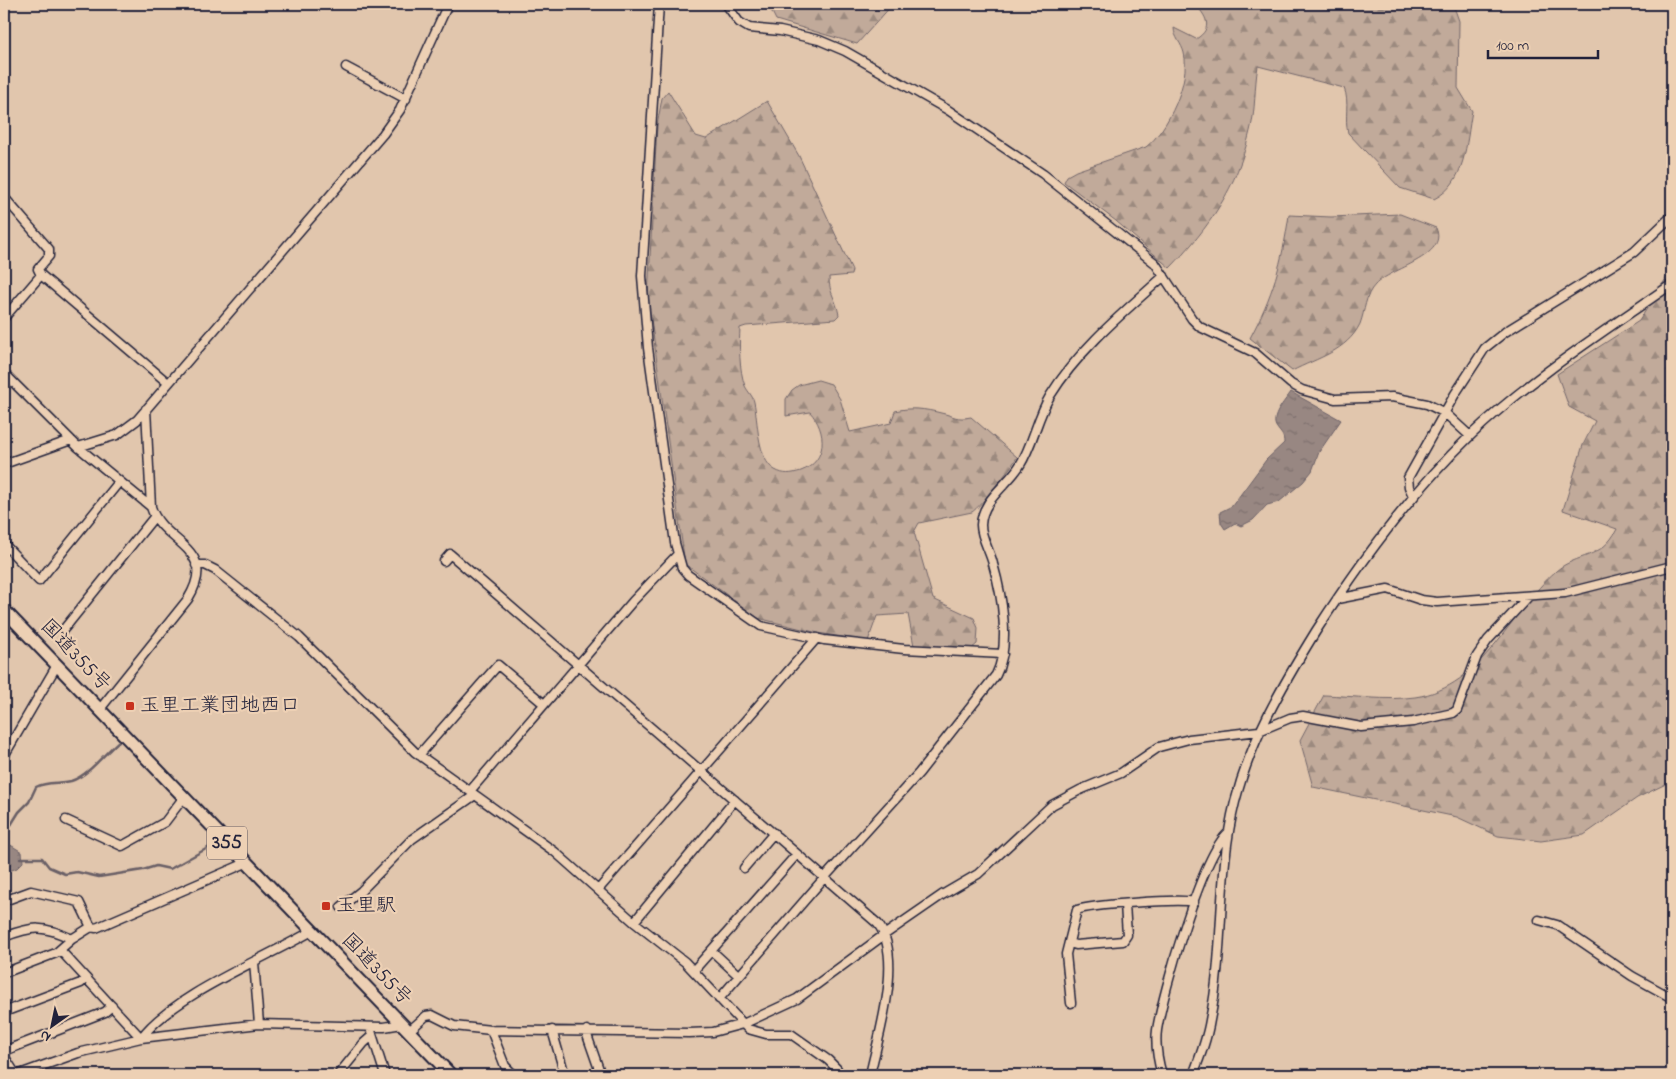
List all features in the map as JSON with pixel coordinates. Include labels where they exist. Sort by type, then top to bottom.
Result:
[{"type":"highway","name":"国道355号","points":[[4,610],[451,1075]]},
{"type":"street","points":[[78,447],[123,432],[146,409],[383,134],[406,99],[448,4]]},
{"type":"street","points":[[659,4],[642,286],[648,348],[678,554],[682,568],[688,575],[755,623],[817,638],[904,650],[1003,654]]},
{"type":"street","points":[[726,4],[739,22],[749,28],[796,34],[845,51],[948,110],[1043,174],[1155,263],[1192,319],[1200,327],[1243,346],[1255,354],[1280,377],[1302,390],[1335,399],[1392,397],[1427,404],[1444,412],[1470,436]]},
{"type":"street","points":[[346,67],[406,99]]},
{"type":"street","points":[[4,197],[49,249],[49,256],[38,269],[41,275],[168,383]]},
{"type":"street","points":[[1414,496],[1409,487],[1408,478],[1444,412],[1474,362],[1485,348],[1505,332],[1634,252],[1672,216]]},
{"type":"street","points":[[4,318],[41,275]]},
{"type":"street","points":[[719,999],[919,773],[996,675],[1003,654],[999,590],[993,563],[983,535],[983,515],[999,489],[1020,466],[1040,414],[1051,394],[1108,326],[1164,276]]},
{"type":"street","points":[[1193,1075],[1205,1040],[1213,1006],[1228,833],[1241,779],[1259,731],[1284,683],[1337,599],[1372,549],[1414,496],[1470,436],[1575,353],[1672,284]]},
{"type":"street","points":[[4,373],[78,447],[151,507]]},
{"type":"street","points":[[100,709],[188,598],[196,582],[196,564],[190,552],[154,516],[151,507],[146,409]]},
{"type":"street","points":[[4,464],[71,440]]},
{"type":"street","points":[[4,544],[39,581],[119,482]]},
{"type":"street","points":[[64,629],[154,516]]},
{"type":"street","points":[[444,561],[450,554],[878,924],[884,935],[888,959],[888,990],[870,1075]]},
{"type":"street","points":[[341,907],[361,891],[412,839],[472,793],[578,664],[678,554]]},
{"type":"street","points":[[196,564],[205,565],[215,570],[299,637],[419,755],[555,852],[634,922],[694,970],[743,1024],[757,1033],[791,1034],[828,1060],[838,1069],[840,1075]]},
{"type":"street","points":[[1337,599],[1388,589],[1421,600],[1436,602],[1565,593],[1672,566]]},
{"type":"street","points":[[4,1056],[16,1075],[78,1053],[141,1038],[259,1024],[406,1028],[426,1016],[432,1015],[454,1026],[491,1030],[705,1033],[743,1024],[802,996],[884,935],[942,895],[978,874],[1042,812],[1070,795],[1112,778],[1145,755],[1175,742],[1259,731],[1290,718],[1303,716],[1361,727],[1383,726],[1438,718],[1453,713],[1457,710],[1477,656],[1488,640],[1529,596]]},
{"type":"street","points":[[598,890],[817,638]]},
{"type":"street","points":[[4,756],[57,665]]},
{"type":"street","points":[[419,755],[498,665],[544,704]]},
{"type":"street","points":[[66,820],[122,846],[165,822],[184,797]]},
{"type":"street","points":[[634,922],[735,800]]},
{"type":"street","points":[[744,868],[774,833]]},
{"type":"street","points":[[1162,1075],[1158,1058],[1157,1030],[1172,967],[1194,902],[1218,846],[1228,833]]},
{"type":"street","points":[[694,970],[797,854]]},
{"type":"street","points":[[4,973],[61,951],[72,938],[91,927],[96,928],[131,914],[158,900],[246,863]]},
{"type":"street","points":[[4,901],[32,891],[79,902],[91,927]]},
{"type":"street","points":[[1071,1003],[1066,958],[1076,913],[1080,909],[1186,900],[1194,902]]},
{"type":"street","points":[[1069,943],[1076,945],[1123,941],[1127,935],[1125,904]]},
{"type":"street","points":[[1539,920],[1558,925],[1632,976],[1672,998]]},
{"type":"street","points":[[4,937],[29,928],[42,928],[72,938]]},
{"type":"street","points":[[141,1038],[147,1030],[187,999],[312,931]]},
{"type":"street","points":[[61,951],[141,1038]]},
{"type":"street","points":[[712,951],[740,976]]},
{"type":"street","points":[[254,962],[259,1024]]},
{"type":"street","points":[[4,1012],[81,983],[86,978]]},
{"type":"street","points":[[4,1051],[105,1012],[112,1006]]},
{"type":"street","points":[[370,1027],[385,1075]]},
{"type":"street","points":[[491,1030],[505,1066],[514,1075]]},
{"type":"street","points":[[552,1030],[565,1075]]},
{"type":"street","points":[[587,1030],[601,1075]]},
{"type":"street","points":[[338,1075],[355,1057],[364,1042],[372,1036]]},
{"type":"green space","points":[[775,4],[893,4],[857,44],[776,20],[771,10]]},
{"type":"green space","points":[[1195,4],[1453,4],[1459,21],[1458,88],[1472,111],[1463,161],[1453,183],[1445,192],[1434,199],[1400,188],[1348,133],[1347,99],[1344,88],[1258,66],[1252,123],[1238,170],[1220,205],[1198,237],[1170,268],[1116,221],[1064,182],[1067,176],[1076,171],[1146,147],[1162,129],[1176,104],[1184,77],[1184,53],[1174,28],[1196,39],[1205,31],[1205,17]]},
{"type":"green space","points":[[668,91],[696,136],[706,139],[767,101],[799,156],[852,270],[851,275],[829,277],[830,288],[839,315],[835,319],[740,328],[740,357],[743,380],[752,396],[759,439],[769,465],[778,472],[791,473],[801,471],[816,460],[822,445],[820,428],[810,412],[786,416],[786,399],[792,390],[799,385],[818,380],[831,384],[840,399],[850,432],[891,423],[895,411],[907,409],[924,410],[959,418],[971,417],[1017,457],[996,486],[972,512],[919,523],[914,532],[933,599],[974,618],[978,628],[977,644],[971,649],[914,646],[908,614],[877,616],[868,641],[818,633],[758,618],[685,564],[648,297],[657,126],[662,98]]},
{"type":"green space","points":[[1400,214],[1436,228],[1438,238],[1434,247],[1426,254],[1375,285],[1367,298],[1360,324],[1347,341],[1330,353],[1292,371],[1250,338],[1276,278],[1289,215],[1331,217]]},
{"type":"green space","points":[[1672,269],[1672,781],[1637,798],[1584,835],[1541,841],[1498,836],[1457,817],[1313,787],[1300,740],[1324,695],[1381,698],[1415,697],[1439,690],[1460,679],[1478,664],[1494,646],[1539,588],[1556,571],[1572,561],[1597,551],[1611,539],[1617,529],[1563,510],[1583,445],[1595,421],[1569,407],[1557,374],[1639,321]]},
{"type":"water","points":[[1291,392],[1341,420],[1319,452],[1312,471],[1303,482],[1279,502],[1267,505],[1253,520],[1241,526],[1235,523],[1225,529],[1221,523],[1220,512],[1232,506],[1266,460],[1284,443],[1283,436],[1275,424],[1275,419]]},
{"type":"water","points":[[4,841],[22,852],[23,862],[17,868],[4,873]]},
{"type":"waterway","points":[[4,836],[19,812],[29,802],[36,787],[44,784],[71,781],[77,778],[90,769],[119,741]]},
{"type":"waterway","points":[[20,858],[42,858],[49,867],[65,874],[77,872],[99,877],[156,866],[170,869],[215,844]]},
{"type":"place","name":"玉里工業団地西口","points":[[130,706]]},
{"type":"place","name":"玉里駅","points":[[326,906]]}]
